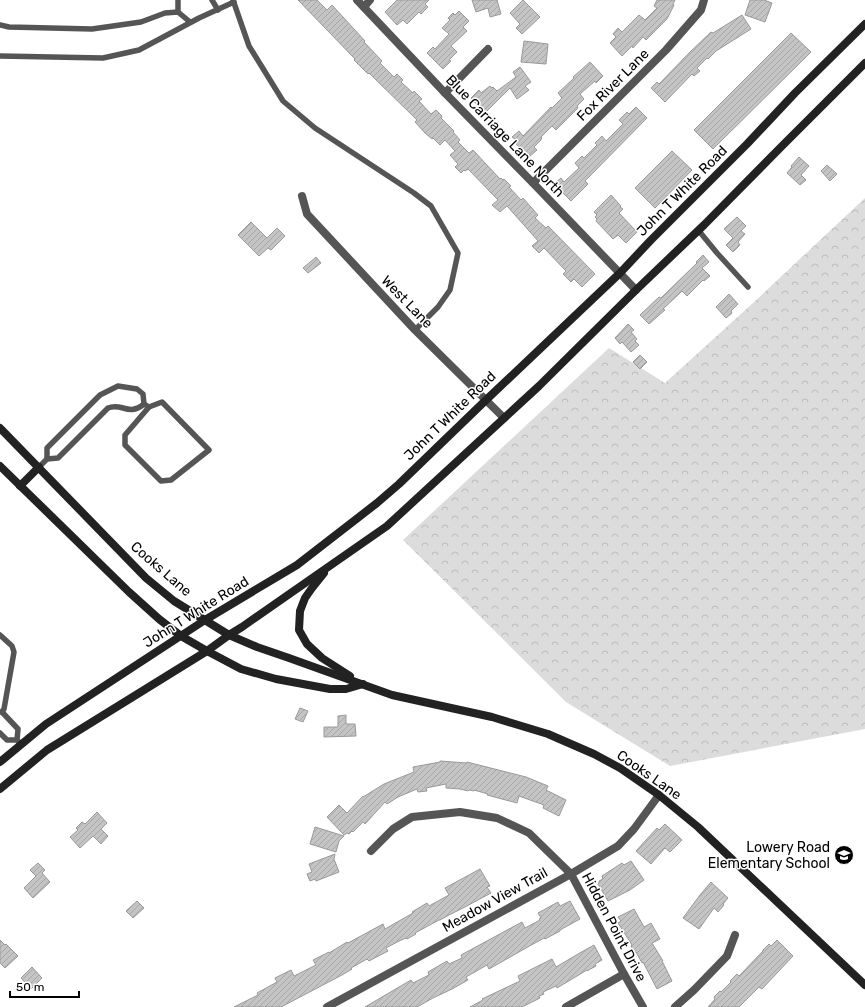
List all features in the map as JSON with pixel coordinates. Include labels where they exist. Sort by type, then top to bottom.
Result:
[{"type":"main road","name":"John T White Road","points":[[0,762],[20,742],[46,724],[205,620],[296,565],[377,503],[399,484],[620,273],[865,24]]},
{"type":"main road","points":[[0,789],[47,750],[207,651],[387,526],[539,386],[636,290],[699,231],[865,63]]},
{"type":"main road","name":"Cooks Lane","points":[[0,428],[146,578],[174,601],[229,635],[257,647],[392,695],[492,717],[548,734],[594,754],[620,768],[659,795],[698,828],[865,985]]},
{"type":"main road","points":[[0,466],[129,592],[159,619],[181,636],[241,669],[276,679],[330,688],[346,689],[363,684]]},
{"type":"main road","points":[[20,486],[39,467]]},
{"type":"main road","points":[[331,564],[305,598],[300,611],[299,630],[307,644],[322,658],[363,684]]},
{"type":"street","name":"Blue Carriage Lane North","points":[[357,0],[444,93],[636,290]]},
{"type":"street","points":[[364,7],[370,0]]},
{"type":"street","name":"Fox River Lane","points":[[533,183],[666,50],[701,10],[704,0]]},
{"type":"street","points":[[444,93],[488,48]]},
{"type":"street","name":"West Lane","points":[[302,196],[307,214],[415,330],[504,418]]},
{"type":"street","name":"Meadow View Trail","points":[[327,1007],[571,874],[618,846],[634,829],[659,795]]},
{"type":"street","name":"Hidden Point Drive","points":[[371,851],[393,829],[412,817],[460,812],[497,818],[529,833],[571,874],[643,1007]]},
{"type":"street","points":[[675,1007],[727,956],[735,935]]},
{"type":"street","points":[[566,1007],[624,974]]},
{"type":"lane","points":[[178,0],[178,12]]},
{"type":"lane","points":[[212,0],[218,10]]},
{"type":"lane","points":[[0,56],[103,58],[139,50],[190,22],[218,10],[234,1],[249,46],[283,101],[315,128],[414,193],[431,206],[458,253],[450,290],[438,307],[415,330]]},
{"type":"lane","points":[[0,25],[9,27],[92,29],[141,22],[165,13],[178,12],[190,22]]},
{"type":"lane","points":[[699,231],[748,287]]},
{"type":"lane","points":[[39,467],[47,459],[58,458],[108,408],[113,406],[131,410],[146,406],[162,402],[209,450],[171,480],[161,481],[125,445],[125,435],[146,406],[143,394],[137,389],[118,386],[100,395],[47,448],[47,459]]},
{"type":"lane","points":[[0,635],[12,646],[14,652],[3,697],[4,709],[1,712],[18,729],[20,742],[7,740],[0,734]]},
{"type":"green space","points":[[865,198],[865,729],[670,766],[566,702],[403,540],[609,348],[665,383]]},
{"type":"building","points":[[298,0],[317,0],[327,10],[332,5],[382,61],[380,63],[394,77],[397,74],[403,80],[401,82],[422,99],[419,101],[431,114],[436,110],[442,116],[441,118],[454,131],[453,132],[460,140],[458,142],[469,153],[473,150],[500,179],[504,179],[521,200],[523,198],[538,215],[535,218],[546,228],[548,226],[595,274],[582,287],[574,279],[571,282],[563,274],[566,271],[544,248],[539,253],[532,246],[538,241],[507,206],[500,212],[492,205],[498,200],[468,169],[461,173],[455,167],[458,164],[450,155],[455,151],[445,140],[440,145],[425,133],[415,122],[417,120],[354,60],[355,59]]},
{"type":"building","points":[[397,0],[429,0],[425,4],[428,7],[421,14],[419,12],[407,24],[403,20],[397,25],[385,12]]},
{"type":"building","points":[[472,0],[497,0],[501,14],[490,17],[488,8],[476,12]]},
{"type":"building","points":[[523,0],[540,17],[522,34],[516,28],[520,24],[510,13]]},
{"type":"building","points":[[657,0],[675,0],[667,19],[646,40],[643,37],[633,48],[632,46],[622,56],[610,43],[616,37],[613,34],[618,28],[622,32],[639,15],[645,20],[657,8],[654,6]]},
{"type":"building","points":[[750,0],[764,0],[772,3],[765,22],[745,15]]},
{"type":"building","points":[[459,11],[469,21],[463,27],[467,31],[451,46],[457,52],[443,69],[427,53],[433,47],[435,49],[449,34],[442,28],[450,20],[448,18],[453,13],[455,15]]},
{"type":"building","points":[[742,15],[751,29],[716,51],[708,59],[707,58],[697,68],[700,71],[694,76],[692,74],[665,102],[651,88],[657,82],[659,84],[711,32],[713,33]]},
{"type":"building","points":[[791,33],[811,52],[713,149],[694,130]]},
{"type":"building","points":[[524,41],[548,44],[546,64],[521,62]]},
{"type":"building","points":[[590,62],[603,76],[580,94],[584,99],[577,106],[578,108],[556,130],[552,126],[541,137],[541,140],[534,147],[537,150],[529,157],[515,143],[517,141],[512,137],[519,131],[523,136],[551,107],[552,108],[562,98],[558,93]]},
{"type":"building","points":[[520,67],[531,82],[525,86],[529,90],[517,99],[510,88],[485,113],[471,98],[479,90],[481,93],[490,86],[497,91],[516,77],[513,72]]},
{"type":"building","points":[[636,107],[647,118],[585,181],[588,184],[571,201],[554,184],[561,178],[564,182],[579,168],[575,163],[582,156],[584,158],[597,145],[595,143],[602,136],[606,141],[623,124],[619,120],[627,112],[629,114]]},
{"type":"building","points":[[672,151],[692,170],[655,208],[635,188]]},
{"type":"building","points":[[799,157],[809,166],[801,175],[806,180],[800,185],[787,173]]},
{"type":"building","points":[[827,165],[837,174],[830,181],[821,171]]},
{"type":"building","points":[[611,195],[623,209],[619,213],[637,232],[626,243],[618,235],[613,239],[596,221],[597,219],[595,217],[597,215],[594,212]]},
{"type":"building","points":[[737,217],[746,226],[741,231],[745,234],[738,242],[740,245],[733,252],[726,245],[733,238],[724,229]]},
{"type":"building","points":[[251,222],[267,238],[277,228],[285,236],[271,250],[268,248],[259,256],[238,235]]},
{"type":"building","points":[[703,255],[709,262],[702,268],[710,276],[704,281],[703,280],[687,296],[682,291],[663,309],[665,310],[649,324],[640,315],[659,297],[661,298],[697,263],[696,262]]},
{"type":"building","points":[[316,257],[321,263],[308,273],[303,268]]},
{"type":"building","points":[[729,294],[738,304],[731,311],[732,313],[726,318],[716,307]]},
{"type":"building","points":[[628,324],[634,330],[631,332],[637,339],[635,341],[639,345],[631,352],[622,342],[620,344],[615,338]]},
{"type":"building","points":[[640,355],[647,362],[640,369],[633,362]]},
{"type":"building","points":[[300,708],[308,711],[303,722],[295,719]]},
{"type":"building","points":[[346,715],[346,724],[355,724],[356,736],[324,737],[324,727],[338,727],[338,716]]},
{"type":"building","points":[[440,761],[467,762],[526,777],[548,786],[546,790],[566,800],[559,816],[543,808],[544,805],[519,796],[517,803],[474,790],[468,791],[446,788],[446,784],[426,788],[427,791],[418,792],[417,789],[398,797],[387,804],[385,802],[365,824],[363,822],[349,834],[347,833],[344,835],[327,817],[339,805],[347,813],[363,796],[384,784],[414,772],[413,767]]},
{"type":"building","points":[[97,812],[107,823],[101,829],[108,836],[101,844],[93,836],[80,848],[70,837],[78,830],[76,828],[82,822],[85,824]]},
{"type":"building","points":[[665,824],[682,840],[670,852],[665,848],[651,864],[636,851],[657,828],[659,830]]},
{"type":"building","points":[[315,827],[344,836],[339,841],[336,852],[310,844]]},
{"type":"building","points":[[335,854],[334,859],[339,872],[316,881],[315,879],[310,881],[307,874],[312,872],[309,864]]},
{"type":"building","points":[[631,861],[644,880],[630,890],[608,901],[598,884],[599,881],[603,879],[602,876],[622,863],[624,865]]},
{"type":"building","points":[[38,863],[45,870],[42,873],[50,882],[33,898],[24,888],[36,876],[30,870]]},
{"type":"building","points":[[480,869],[490,886],[487,887],[491,893],[415,933],[416,934],[407,939],[406,938],[399,941],[386,948],[388,951],[369,961],[367,959],[342,975],[281,1007],[234,1007],[258,995],[257,993],[277,982],[275,978],[291,970],[294,976],[316,965],[313,960],[329,953],[347,942],[348,943],[383,924],[385,929],[427,903],[429,906],[449,895],[445,888]]},
{"type":"building","points":[[711,882],[728,898],[718,912],[714,908],[699,929],[683,918]]},
{"type":"building","points":[[137,901],[144,908],[133,918],[126,911]]},
{"type":"building","points":[[570,901],[580,919],[489,969],[487,965],[466,977],[468,980],[452,989],[417,1007],[365,1007],[411,980],[413,983],[429,975],[428,972],[447,961],[449,964],[462,958],[461,955],[522,922],[525,928],[540,920],[539,919],[541,918],[538,913],[558,902],[560,906]]},
{"type":"building","points":[[634,909],[644,927],[651,923],[660,939],[652,943],[663,961],[672,981],[657,989],[643,962],[642,963],[636,952],[634,953],[631,946],[632,945],[618,923],[621,921],[618,917]]},
{"type":"building","points":[[0,940],[18,956],[5,968],[0,963]]},
{"type":"building","points":[[777,940],[793,956],[762,989],[759,987],[739,1007],[708,1007],[715,999],[714,997],[731,982],[730,981],[737,974],[739,976],[769,944],[771,946]]},
{"type":"building","points":[[594,945],[602,960],[595,964],[596,966],[557,988],[556,986],[543,992],[544,994],[539,996],[540,998],[522,1007],[470,1007],[483,1000],[482,999],[520,981],[518,976],[552,959],[556,967]]},
{"type":"building","points":[[32,967],[42,978],[31,989],[21,978]]},
{"type":"place","name":"Lowery Road Elementary School","points":[[844,855]]}]
